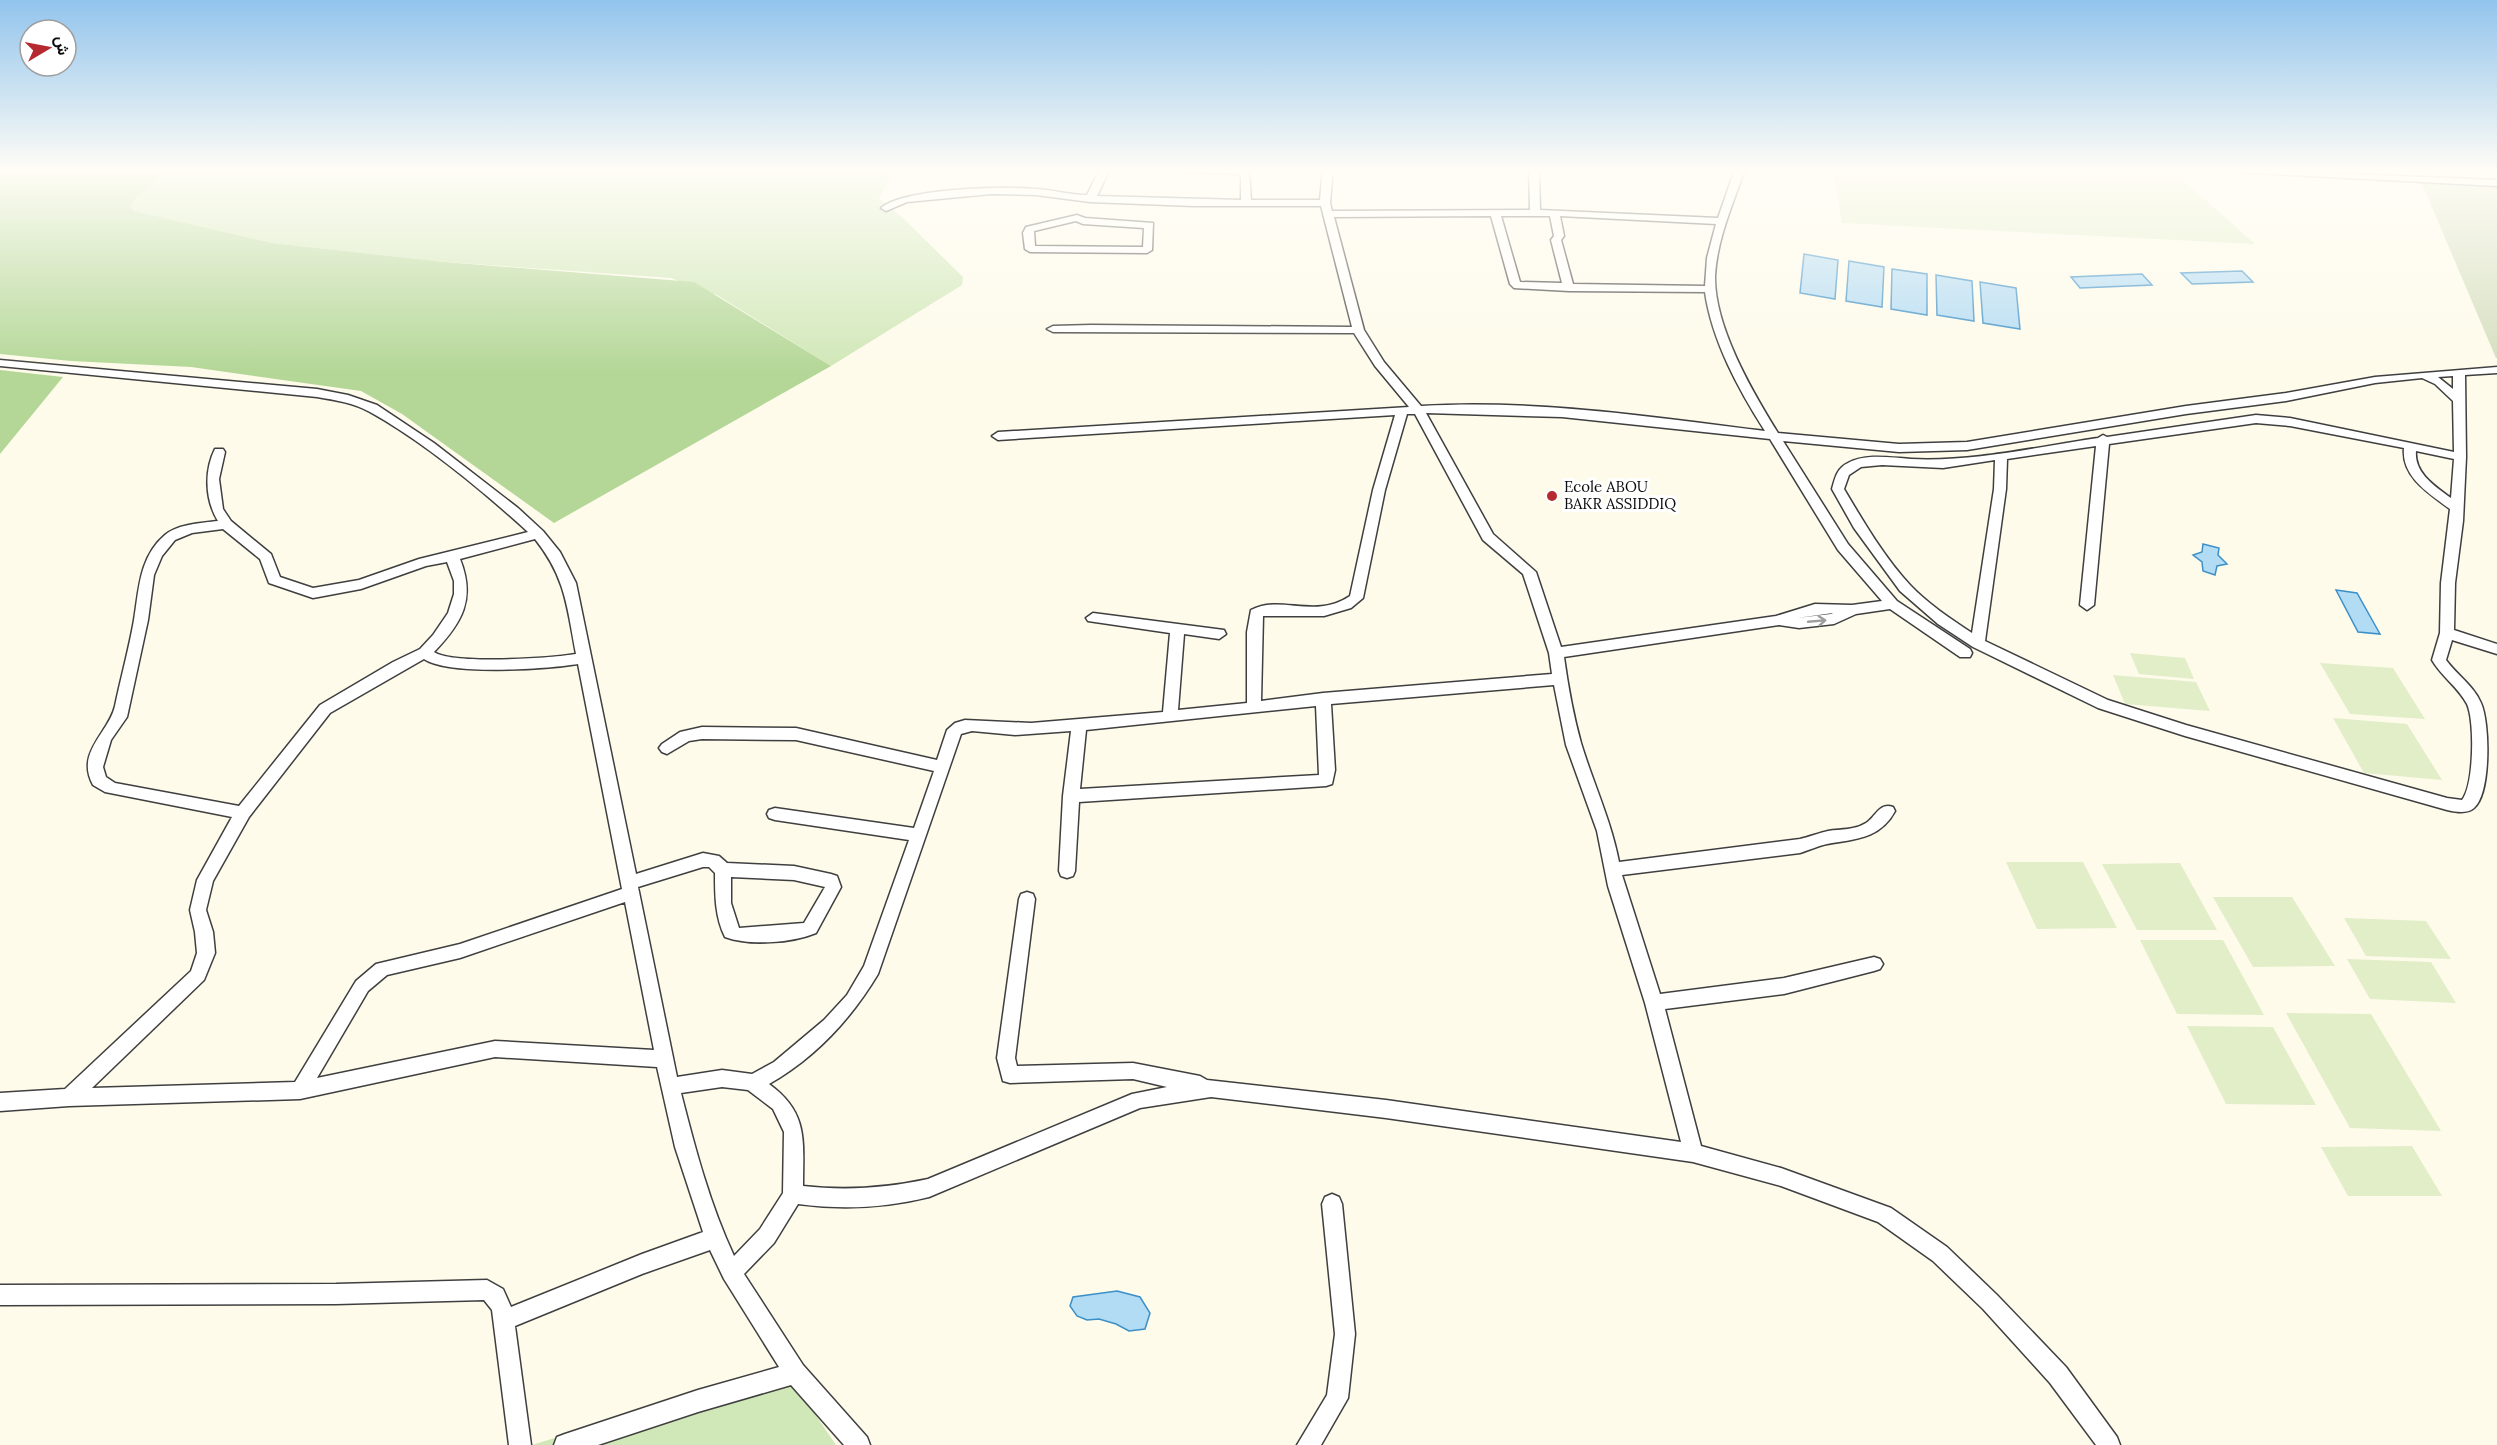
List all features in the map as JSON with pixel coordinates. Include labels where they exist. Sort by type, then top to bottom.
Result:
[{"type":"street","points":[[1028,236],[1030,249],[1109,251],[1147,250],[1148,236]]},
{"type":"street","points":[[1333,236],[1358,330],[1380,364],[1419,411],[1488,537],[1529,572],[1556,653],[1565,711],[1574,745],[1605,831],[1616,886],[1654,1003],[1693,1153]]},
{"type":"street","points":[[1502,236],[1515,284],[1523,287],[1710,289]]},
{"type":"street","points":[[1559,236],[1556,240],[1569,288]]},
{"type":"street","points":[[1717,236],[1710,289],[1721,330],[1774,436],[1843,547],[1892,604],[1965,653]]},
{"type":"street","points":[[1053,330],[1181,327],[1358,330]]},
{"type":"street","points":[[0,363],[305,392],[344,398],[373,408],[430,446],[513,511],[538,534],[555,555],[569,583],[670,1087],[685,1147],[716,1238],[731,1272],[795,1373],[859,1445]]},
{"type":"street","points":[[998,436],[1491,408],[1620,417],[1774,436],[1899,448],[1967,446],[2186,410],[2286,397],[2352,384],[2425,375],[2497,370]]},
{"type":"street","points":[[2459,372],[2460,457],[2457,508],[2448,583],[2447,633],[2439,660],[2475,704],[2478,718],[2478,781],[2474,799],[2468,805],[2456,806],[2436,801],[2103,704],[1978,643],[1942,621],[1905,588],[1859,525],[1838,489],[1843,472],[1851,465],[1859,463],[1882,461],[1943,464],[2256,418],[2290,422],[2460,457]]},
{"type":"street","points":[[2425,375],[2439,382],[2458,400]]},
{"type":"street","points":[[1254,708],[1256,613],[1263,609],[1324,612],[1343,609],[1356,598],[1379,490],[1402,412]]},
{"type":"street","points":[[2087,605],[2103,440]]},
{"type":"street","points":[[2410,446],[2408,459],[2410,465],[2427,484],[2457,508]]},
{"type":"street","points":[[219,452],[213,479],[217,509],[226,524],[266,557],[274,580],[313,593],[361,584],[424,562],[452,557],[538,534]]},
{"type":"street","points":[[1978,643],[2000,489],[2001,457]]},
{"type":"street","points":[[226,524],[190,529],[170,537],[156,555],[147,575],[141,620],[120,717],[104,738],[94,767],[99,781],[111,788],[243,813]]},
{"type":"street","points":[[69,1097],[198,975],[206,953],[204,932],[198,910],[205,880],[243,813],[324,709],[425,653],[444,635],[458,608],[461,584],[452,557]]},
{"type":"street","points":[[1556,653],[1779,620],[1799,623],[1824,621],[1853,610],[1892,604]]},
{"type":"street","points":[[1093,618],[1219,634]]},
{"type":"street","points":[[1170,716],[1177,630]]},
{"type":"street","points":[[2447,633],[2497,649]]},
{"type":"street","points":[[425,653],[436,661],[475,664],[561,662],[585,658]]},
{"type":"street","points":[[753,1083],[780,1068],[830,1026],[853,1000],[872,969],[944,767],[952,735],[959,727],[1016,729],[1079,725],[1254,708],[1323,698],[1432,687],[1561,679]]},
{"type":"street","points":[[1071,796],[1326,780],[1328,736],[1323,698]]},
{"type":"street","points":[[1067,871],[1071,796],[1079,725]]},
{"type":"street","points":[[667,748],[685,736],[702,733],[796,734],[944,767]]},
{"type":"street","points":[[1612,869],[1800,846],[1825,838],[1857,834],[1873,827],[1887,811]]},
{"type":"street","points":[[776,814],[920,835]]},
{"type":"street","points":[[300,1090],[362,986],[382,969],[460,951],[703,860],[713,861],[723,870],[794,873],[819,877],[831,881],[833,887],[810,928],[800,932],[739,935],[731,932],[723,903],[723,870]]},
{"type":"street","points":[[1027,899],[1006,1058],[1010,1075],[1133,1071],[1211,1088],[1386,1108],[1693,1153],[1781,1177],[1884,1215],[1940,1254],[1990,1302],[2058,1375],[2109,1445]]},
{"type":"street","points":[[1654,1003],[1784,986],[1874,964]]},
{"type":"street","points":[[0,1101],[300,1090],[495,1048],[601,1057],[665,1059]]},
{"type":"street","points":[[670,1087],[688,1082],[733,1078],[753,1083],[780,1104],[794,1131],[793,1194],[779,1222],[749,1258],[731,1272]]},
{"type":"street","points":[[793,1194],[858,1200],[893,1197],[928,1188],[1138,1100],[1211,1088]]},
{"type":"street","points":[[1308,1445],[1337,1398],[1345,1334],[1332,1204]]},
{"type":"street","points":[[504,1320],[642,1264],[716,1238]]},
{"type":"street","points":[[0,1294],[336,1294],[487,1290],[496,1296],[504,1320],[520,1445]]},
{"type":"street","points":[[565,1445],[699,1401],[795,1373]]},
{"type":"green space","points":[[0,236],[244,236],[272,243],[445,262],[694,282],[831,366],[554,523],[402,414],[361,391],[191,367],[71,361],[0,354]]},
{"type":"green space","points":[[244,236],[922,236],[963,277],[962,285],[831,366],[717,295],[671,278],[445,262],[272,243]]},
{"type":"green space","points":[[2106,236],[2247,236],[2255,244]]},
{"type":"green space","points":[[2444,236],[2497,236],[2496,358]]},
{"type":"green space","points":[[0,370],[63,377],[0,454]]},
{"type":"green space","points":[[2130,653],[2185,658],[2194,679],[2139,674]]},
{"type":"green space","points":[[2320,663],[2393,668],[2425,719],[2350,714]]},
{"type":"green space","points":[[2113,675],[2196,682],[2210,711],[2125,704]]},
{"type":"green space","points":[[2333,718],[2407,724],[2442,780],[2364,773]]},
{"type":"green space","points":[[2006,862],[2083,862],[2117,928],[2037,929]]},
{"type":"green space","points":[[2180,863],[2217,930],[2137,930],[2102,864]]},
{"type":"green space","points":[[2213,897],[2292,897],[2335,966],[2253,967]]},
{"type":"green space","points":[[2344,918],[2426,921],[2451,959],[2366,956]]},
{"type":"green space","points":[[2140,940],[2223,940],[2264,1015],[2177,1014]]},
{"type":"green space","points":[[2347,959],[2431,962],[2456,1003],[2370,999]]},
{"type":"green space","points":[[2286,1013],[2371,1014],[2441,1131],[2350,1128]]},
{"type":"green space","points":[[2187,1026],[2273,1027],[2316,1105],[2226,1104]]},
{"type":"green space","points":[[2412,1146],[2442,1196],[2348,1196],[2321,1147]]},
{"type":"green space","points":[[783,1367],[836,1445],[532,1445]]},
{"type":"water","points":[[1804,254],[1838,260],[1835,299],[1800,293]]},
{"type":"water","points":[[1849,261],[1884,267],[1882,307],[1846,301]]},
{"type":"water","points":[[1892,269],[1927,274],[1927,315],[1891,309]]},
{"type":"water","points":[[2242,271],[2253,282],[2192,284],[2181,273]]},
{"type":"water","points":[[2142,274],[2152,285],[2080,288],[2071,277]]},
{"type":"water","points":[[1936,275],[1972,281],[1974,321],[1937,315]]},
{"type":"water","points":[[1980,282],[2016,288],[2020,329],[1983,323]]},
{"type":"water","points":[[2203,544],[2219,548],[2218,555],[2227,564],[2217,566],[2215,575],[2203,571],[2202,562],[2193,555],[2202,552]]},
{"type":"water","points":[[2336,590],[2357,593],[2380,634],[2358,632]]},
{"type":"water","points":[[1117,1291],[1140,1297],[1150,1313],[1145,1329],[1129,1331],[1099,1319],[1087,1320],[1077,1316],[1070,1306],[1073,1297]]},
{"type":"place","name":"Ecole ABOU BAKR ASSIDDIQ","points":[[1552,496]]}]
